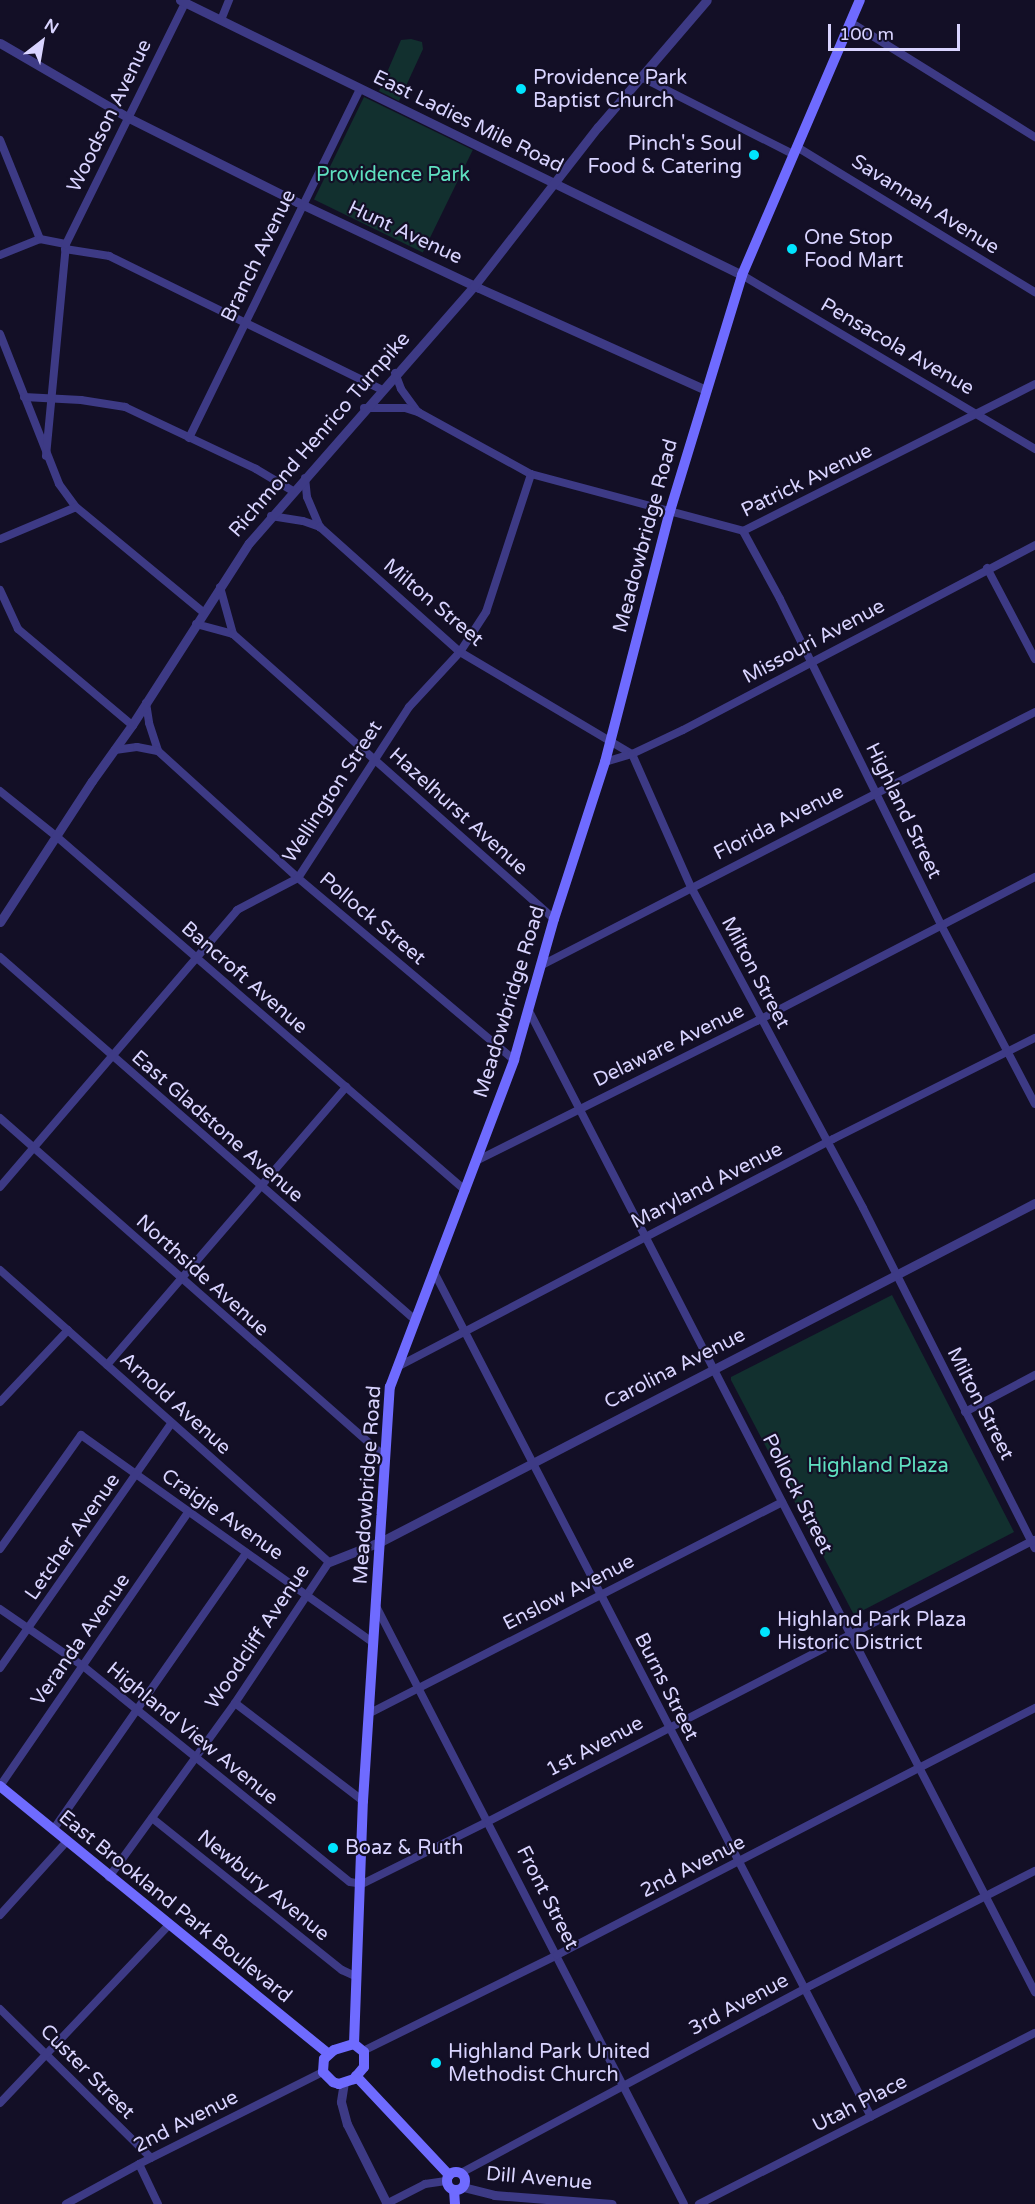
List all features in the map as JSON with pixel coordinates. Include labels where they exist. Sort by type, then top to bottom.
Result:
[{"type":"main road","name":"Meadowbridge Road","points":[[354,2044],[355,1976],[362,1884],[363,1801],[382,1541],[384,1456],[390,1387],[514,1060],[554,919],[605,762],[670,511],[742,275],[860,0]]},
{"type":"main road","name":"East Brookland Park Boulevard","points":[[0,1786],[329,2054]]},
{"type":"main road","points":[[354,2044],[363,2051],[366,2059],[364,2067],[356,2076],[344,2082],[333,2082],[323,2072],[322,2064],[329,2054],[342,2046],[354,2044]]},
{"type":"main road","points":[[356,2076],[448,2178],[449,2187],[459,2188]]},
{"type":"main road","points":[[448,2178],[454,2172],[461,2173],[465,2181],[459,2188],[455,2204]]},
{"type":"street","points":[[221,20],[229,0]]},
{"type":"street","name":"Richmond Henrico Turnpike","points":[[0,922],[132,725],[249,543],[380,389],[474,286],[597,127],[707,0]]},
{"type":"street","name":"East Ladies Mile Road","points":[[182,1],[742,275]]},
{"type":"street","name":"Woodson Avenue","points":[[65,247],[182,1]]},
{"type":"street","points":[[850,22],[1035,137]]},
{"type":"street","name":"Hunt Avenue","points":[[0,43],[127,117],[303,204],[474,286],[706,390]]},
{"type":"street","name":"Savannah Avenue","points":[[641,77],[795,151],[1035,292]]},
{"type":"street","name":"Branch Avenue","points":[[189,438],[360,88]]},
{"type":"street","points":[[0,140],[40,239]]},
{"type":"street","points":[[0,255],[40,239],[109,256],[380,389]]},
{"type":"street","points":[[46,456],[53,400],[65,247]]},
{"type":"street","name":"Pensacola Avenue","points":[[742,275],[977,412],[1035,449]]},
{"type":"street","points":[[0,334],[58,484],[76,507],[203,612]]},
{"type":"street","name":"Patrick Avenue","points":[[395,373],[401,389],[417,412]]},
{"type":"street","name":"Patrick Avenue","points":[[364,408],[405,408],[417,412],[531,474],[743,531],[1035,384]]},
{"type":"street","points":[[24,397],[81,400],[125,407],[256,469],[293,491]]},
{"type":"street","name":"Wellington Street","points":[[0,1187],[237,910],[298,878],[409,707],[460,652],[486,612],[531,474]]},
{"type":"street","name":"Milton Street","points":[[305,478],[307,496],[320,527]]},
{"type":"street","points":[[0,539],[76,507]]},
{"type":"street","name":"Milton Street","points":[[271,516],[303,521],[320,527],[460,652],[632,754],[691,887],[828,1142],[965,1412],[1034,1542]]},
{"type":"street","name":"Highland Street","points":[[743,531],[780,599],[941,925],[1035,1104]]},
{"type":"street","name":"Missouri Avenue","points":[[605,762],[632,754],[1035,545]]},
{"type":"street","points":[[987,568],[1035,659]]},
{"type":"street","points":[[220,587],[233,634]]},
{"type":"street","points":[[0,590],[18,629],[132,725]]},
{"type":"street","name":"Hazelhurst Avenue","points":[[196,624],[233,634],[554,919]]},
{"type":"street","points":[[146,703],[151,732],[158,752]]},
{"type":"street","name":"Florida Avenue","points":[[540,966],[875,792],[1035,712]]},
{"type":"street","points":[[115,750],[138,747],[158,752]]},
{"type":"street","name":"Pollock Street","points":[[158,752],[298,878],[514,1060]]},
{"type":"street","name":"Bancroft Avenue","points":[[0,791],[56,836],[466,1191]]},
{"type":"street","name":"Delaware Avenue","points":[[478,1160],[760,1019],[1035,877]]},
{"type":"street","name":"East Gladstone Avenue","points":[[0,957],[110,1056],[414,1319]]},
{"type":"street","name":"Pollock Street","points":[[529,1011],[1035,1992]]},
{"type":"street","name":"Maryland Avenue","points":[[396,1367],[828,1142],[1035,1038]]},
{"type":"street","points":[[108,1365],[346,1087]]},
{"type":"street","name":"Northside Avenue","points":[[0,1118],[180,1280],[384,1456]]},
{"type":"street","name":"Carolina Avenue","points":[[329,1562],[382,1541],[1035,1203]]},
{"type":"street","name":"Arnold Avenue","points":[[0,1270],[329,1562]]},
{"type":"street","name":"Burns Street","points":[[434,1272],[871,2117]]},
{"type":"street","points":[[0,1402],[68,1330]]},
{"type":"street","points":[[965,1412],[1035,1375]]},
{"type":"street","name":"Letcher Avenue","points":[[0,1668],[171,1424]]},
{"type":"street","name":"Craigie Avenue","points":[[0,1549],[81,1435],[374,1643]]},
{"type":"street","name":"Enslow Avenue","points":[[370,1713],[782,1502]]},
{"type":"street","name":"Veranda Avenue","points":[[0,1786],[188,1512]]},
{"type":"street","name":"1st Avenue","points":[[362,1884],[1034,1542]]},
{"type":"street","points":[[53,1830],[246,1553]]},
{"type":"street","name":"Woodcliff Avenue","points":[[109,1877],[235,1703],[329,1562]]},
{"type":"street","name":"Front Street","points":[[377,1608],[489,1821],[684,2204]]},
{"type":"street","name":"Highland View Avenue","points":[[0,1609],[83,1666],[350,1882],[362,1884]]},
{"type":"street","points":[[235,1703],[363,1801]]},
{"type":"street","name":"2nd Avenue","points":[[363,2051],[557,1956],[1035,1708]]},
{"type":"street","name":"Newbury Avenue","points":[[152,1818],[342,1970],[355,1976]]},
{"type":"street","points":[[0,1915],[67,1841]]},
{"type":"street","name":"3rd Avenue","points":[[461,2173],[804,1989],[1035,1870]]},
{"type":"street","points":[[0,2103],[169,1925]]},
{"type":"street","name":"Custer Street","points":[[0,2009],[151,2158]]},
{"type":"street","name":"Utah Place","points":[[699,2204],[1035,2033]]},
{"type":"street","name":"2nd Avenue","points":[[66,2204],[139,2164],[323,2072]]},
{"type":"street","points":[[344,2082],[341,2102],[347,2124],[386,2204],[425,2184],[448,2178]]},
{"type":"street","points":[[139,2164],[158,2204]]},
{"type":"street","name":"Dill Avenue","points":[[459,2188],[494,2195],[612,2204]]},
{"type":"green space","points":[[411,39],[422,42],[423,49],[399,101],[379,91],[401,40]]},
{"type":"green space","name":"Providence Park","points":[[364,97],[473,150],[423,253],[314,199]]},
{"type":"green space","name":"Highland Plaza","points":[[892,1295],[1014,1532],[854,1615],[731,1377]]},
{"type":"place","name":"Providence Park Baptist Church","points":[[521,89]]},
{"type":"place","name":"Pinch's Soul Food & Catering","points":[[754,155]]},
{"type":"place","name":"One Stop Food Mart","points":[[792,249]]},
{"type":"place","name":"Highland Park Plaza Historic District","points":[[765,1632]]},
{"type":"place","name":"Boaz & Ruth","points":[[333,1848]]},
{"type":"place","name":"Highland Park United Methodist Church","points":[[436,2063]]}]
